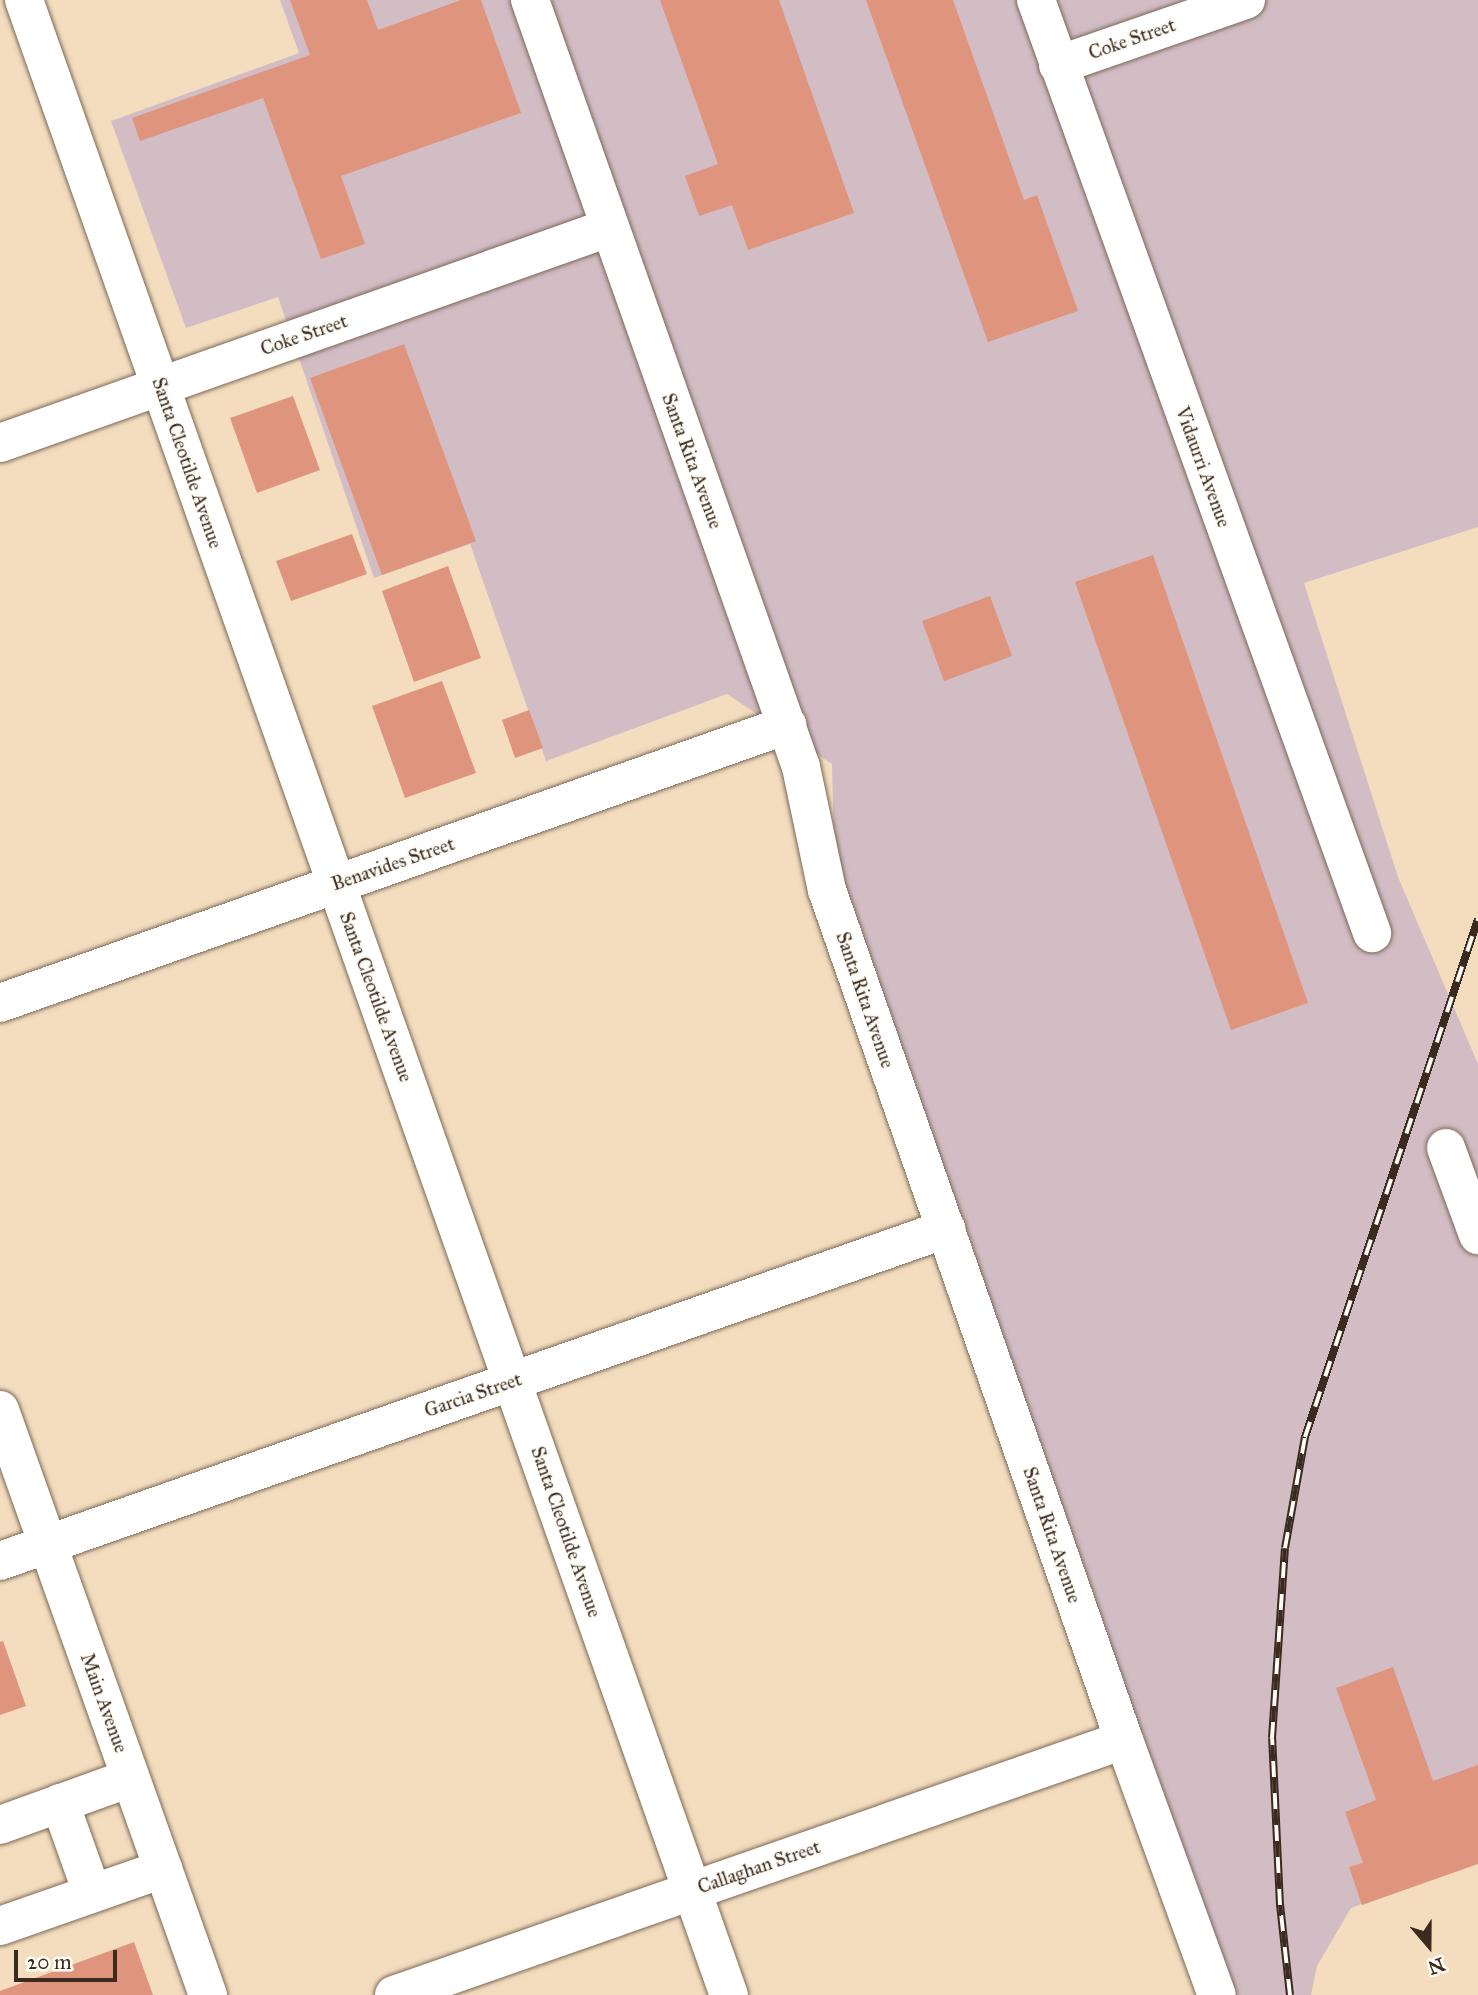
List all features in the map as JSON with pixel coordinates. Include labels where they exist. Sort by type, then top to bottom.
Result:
[{"type":"street","name":"Santa Cleotilde Avenue","points":[[24,0],[729,1995]]},
{"type":"street","name":"Santa Rita Avenue","points":[[530,0],[608,228],[801,767],[827,890],[1124,1740],[1217,1995]]},
{"type":"street","name":"Vidaurri Avenue","points":[[1036,0],[1372,933]]},
{"type":"street","name":"Coke Street","points":[[1058,65],[1246,0]]},
{"type":"street","name":"Coke Street","points":[[0,443],[608,228]]},
{"type":"street","name":"Benavides Street","points":[[0,1003],[786,725]]},
{"type":"street","points":[[1446,1148],[1478,1236]]},
{"type":"street","name":"Garcia Street","points":[[0,1561],[946,1229]]},
{"type":"street","name":"Main Avenue","points":[[0,1410],[208,1995]]},
{"type":"street","name":"Callaghan Street","points":[[394,1995],[1124,1740]]},
{"type":"street","points":[[0,1825],[130,1778]]},
{"type":"street","points":[[60,1803],[92,1893]]},
{"type":"street","points":[[0,1926],[163,1870]]},
{"type":"shaded area","points":[[280,0],[1478,0],[1478,527],[1304,583],[1398,877],[1478,1064],[1478,1862],[1351,1908],[1317,1966],[1311,1995],[1229,1995],[835,888],[832,764],[727,694],[546,761],[470,544],[374,578],[278,297],[186,328],[111,121],[299,53]]},
{"type":"building","points":[[290,0],[367,0],[378,30],[461,0],[481,0],[521,113],[341,176],[365,244],[321,259],[263,98],[140,141],[132,118],[310,55]]},
{"type":"building","points":[[660,0],[779,0],[854,213],[748,250],[732,205],[699,216],[685,176],[718,164]]},
{"type":"building","points":[[866,0],[953,0],[1024,200],[1037,195],[1078,311],[988,342]]},
{"type":"building","points":[[404,344],[476,541],[382,575],[310,378]]},
{"type":"building","points":[[293,396],[320,470],[257,493],[230,418]]},
{"type":"building","points":[[352,534],[367,574],[291,601],[276,561]]},
{"type":"building","points":[[1153,555],[1308,1003],[1231,1030],[1075,582]]},
{"type":"building","points":[[448,566],[481,658],[414,682],[382,591]]},
{"type":"building","points":[[990,596],[1012,656],[944,681],[922,621]]},
{"type":"building","points":[[442,681],[476,773],[405,798],[372,706]]},
{"type":"building","points":[[529,710],[543,748],[515,758],[502,720]]},
{"type":"building","points":[[3,1641],[26,1706],[0,1715],[0,1642]]},
{"type":"building","points":[[1393,1667],[1433,1781],[1478,1765],[1478,1864],[1362,1905],[1349,1867],[1363,1863],[1345,1812],[1376,1800],[1336,1688]]},
{"type":"building","points":[[134,1942],[153,1995],[0,1995],[0,1991]]},
{"type":"railway","points":[[1290,1995],[1280,1905],[1272,1738],[1285,1548],[1305,1437],[1478,919]]}]
